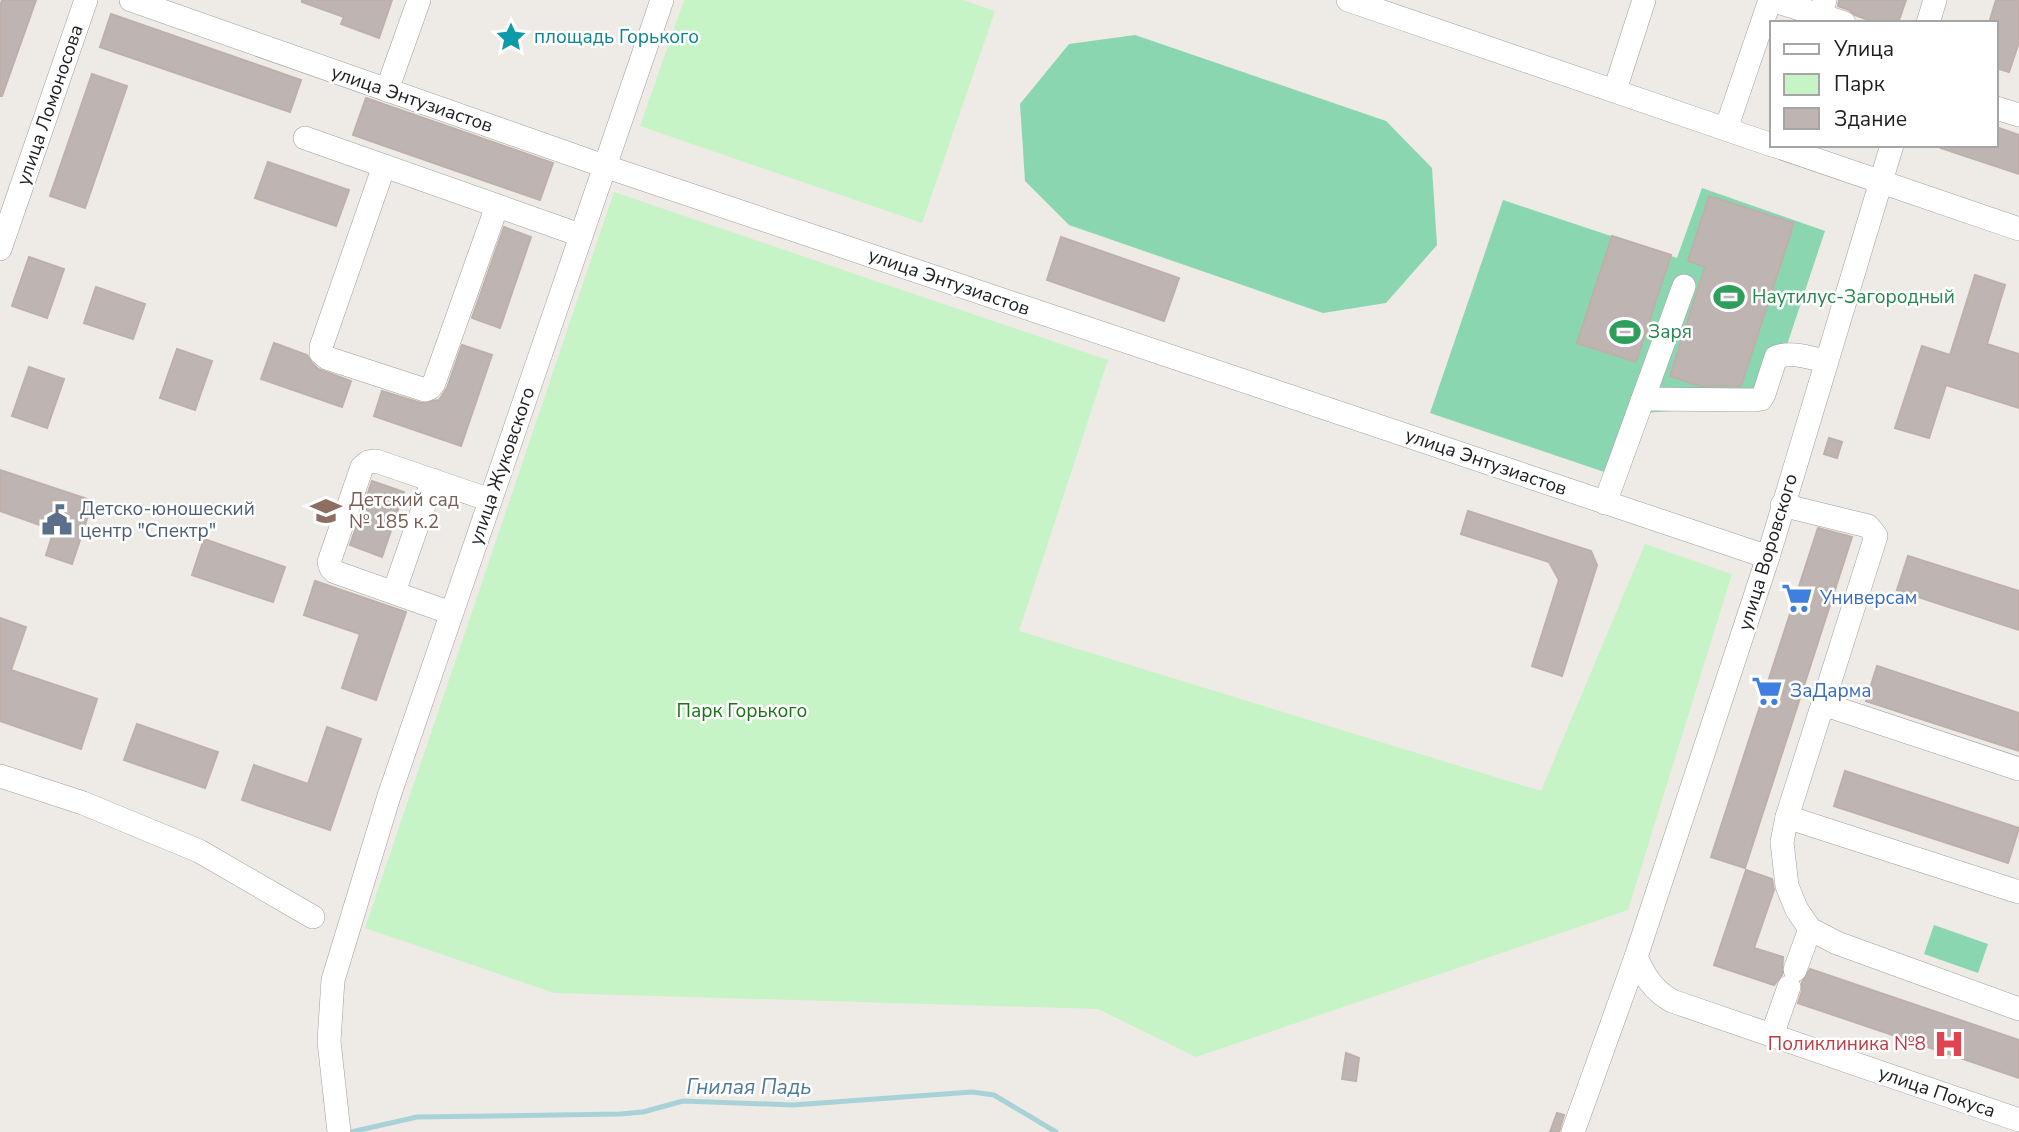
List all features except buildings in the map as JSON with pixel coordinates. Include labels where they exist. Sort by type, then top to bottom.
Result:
[{"type":"street","name":"улица Ломоносова","points":[[0,249],[86,0]]},
{"type":"street","name":"улица Энтузиастов","points":[[131,0],[604,166],[1768,557]]},
{"type":"street","points":[[387,90],[418,0]]},
{"type":"street","name":"улица Жуковского","points":[[339,1132],[329,1041],[333,980],[389,796],[662,0]]},
{"type":"street","points":[[1615,90],[1644,0]]},
{"type":"street","points":[[1726,129],[1771,0],[1822,8],[1841,21]]},
{"type":"street","points":[[1929,21],[1935,0]]},
{"type":"street","points":[[1353,1],[1770,144]]},
{"type":"street","points":[[1998,109],[2019,115]]},
{"type":"street","points":[[305,138],[580,235]]},
{"type":"street","points":[[1779,147],[2019,229]]},
{"type":"street","name":"улица Воровского","points":[[1573,1132],[1636,957],[1768,557],[1891,147]]},
{"type":"street","points":[[384,166],[321,347],[321,353],[327,358],[425,390],[430,388],[497,206]]},
{"type":"street","points":[[1605,503],[1684,286]]},
{"type":"street","points":[[1643,399],[1761,399],[1776,357],[1797,355],[1826,361]]},
{"type":"street","points":[[451,612],[335,572],[331,568],[329,562],[362,467],[368,462],[376,461],[490,500]]},
{"type":"street","points":[[394,592],[433,480]]},
{"type":"street","points":[[1782,505],[1868,526],[1876,537],[1787,817],[1782,842],[1787,886],[1797,910],[1810,929],[1837,943],[2019,1009]]},
{"type":"street","points":[[1823,704],[2019,769]]},
{"type":"street","points":[[0,776],[83,803],[199,851],[313,917]]},
{"type":"street","points":[[1787,817],[2019,892]]},
{"type":"street","points":[[1772,1035],[1810,929]]},
{"type":"street","name":"улица Покуса","points":[[1636,957],[1646,980],[1665,997],[2019,1120]]},
{"type":"green space","points":[[684,0],[963,0],[995,11],[922,223],[640,126]]},
{"type":"green space","points":[[1135,35],[1386,121],[1432,168],[1437,245],[1386,303],[1323,313],[1069,225],[1025,181],[1020,104],[1069,44]]},
{"type":"green space","name":"Заря","points":[[1702,188],[1825,231],[1767,405],[1642,413],[1619,477],[1430,413],[1503,200],[1677,258]]},
{"type":"green space","name":"Парк Горького","points":[[614,192],[1108,360],[1019,631],[1541,791],[1645,544],[1732,574],[1628,910],[1196,1057],[1098,1009],[554,993],[365,928]]},
{"type":"green space","points":[[1934,925],[1988,944],[1978,973],[1924,954]]},
{"type":"waterway","name":"Гнилая Падь","points":[[351,1132],[417,1117],[620,1114],[643,1112],[683,1101],[793,1105],[972,1092],[994,1095],[1056,1132]]},
{"type":"place","name":"площадь Горького","points":[[511,37]]},
{"type":"place","name":"Наутилус-Загородный","points":[[1729,297]]},
{"type":"place","name":"Заря","points":[[1625,332]]},
{"type":"place","name":"Детский сад № 185 к.2","points":[[326,511]]},
{"type":"place","name":"Детско-юношеский центр \"Спектр\"","points":[[57,520]]},
{"type":"place","name":"Универсам","points":[[1797,598]]},
{"type":"place","name":"ЗаДарма","points":[[1767,691]]},
{"type":"place","name":"Поликлиника №8","points":[[1949,1044]]}]
